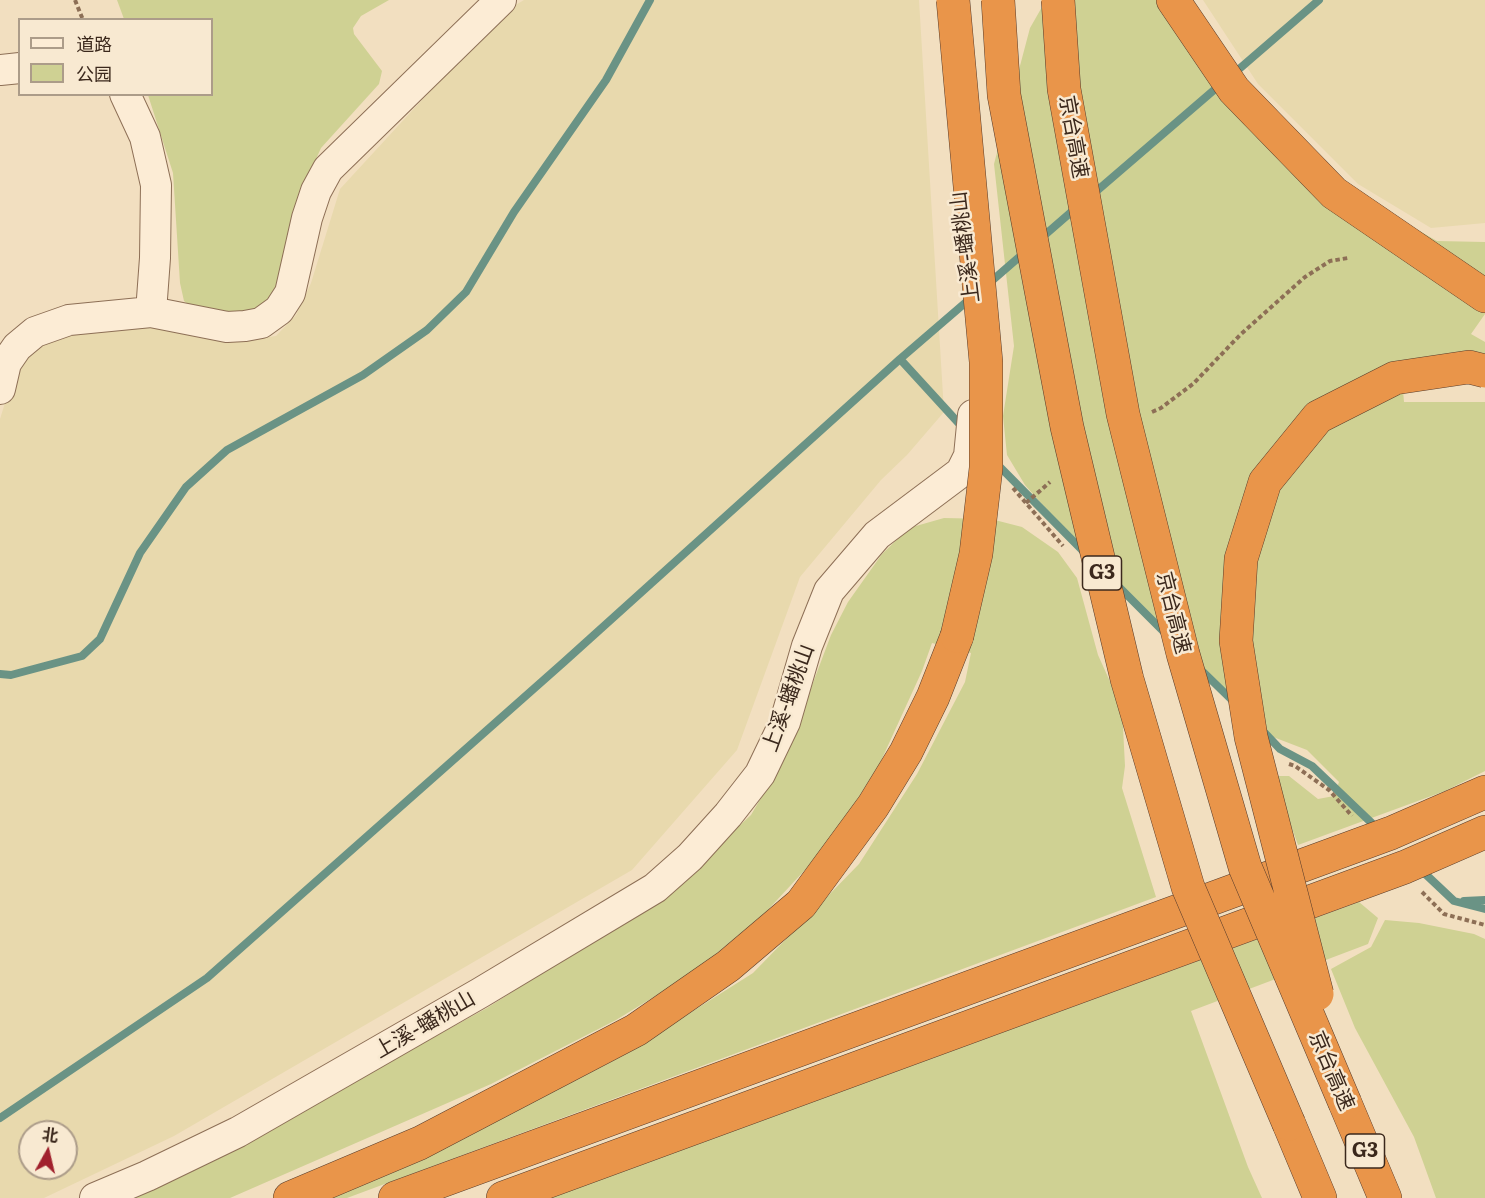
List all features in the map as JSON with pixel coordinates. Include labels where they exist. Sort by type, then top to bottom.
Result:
[{"type":"highway","points":[[290,1198],[420,1143],[636,1030],[728,966],[801,904],[873,806],[906,752],[933,697],[957,636],[976,554],[986,468],[986,362],[951,0]]},
{"type":"highway","name":"G3","points":[[998,0],[1004,95],[1065,416],[1127,679],[1188,887],[1320,1198]]},
{"type":"highway","name":"京台高速","points":[[1058,0],[1064,89],[1121,402],[1183,654],[1245,867],[1385,1198]]},
{"type":"highway","points":[[1173,0],[1234,90],[1334,193],[1485,296]]},
{"type":"highway","points":[[1345,1103],[1251,737],[1236,641],[1241,559],[1264,482],[1317,417],[1395,378],[1469,367],[1485,371]]},
{"type":"highway","points":[[395,1198],[1380,837],[1485,792]]},
{"type":"highway","points":[[503,1198],[1405,867],[1485,832]]},
{"type":"street","points":[[0,389],[6,363],[17,347],[35,332],[69,320],[151,312],[227,327],[261,323],[279,310],[290,292],[307,218],[316,191],[328,169],[501,0]]},
{"type":"street","name":"上溪-蟠桃山","points":[[95,1198],[147,1176],[238,1132],[470,999],[655,888],[690,857],[728,815],[760,774],[785,722],[807,646],[829,591],[878,535],[955,477],[969,456],[978,352],[956,158],[951,0]]},
{"type":"street","points":[[0,70],[18,68]]},
{"type":"street","points":[[126,96],[146,137],[156,185],[155,258],[151,312]]},
{"type":"path","points":[[75,0],[81,18]]},
{"type":"path","points":[[1150,412],[1161,408],[1192,384],[1241,334],[1305,277],[1330,261],[1348,258]]},
{"type":"path","points":[[1026,503],[1053,480]]},
{"type":"shaded area","points":[[524,0],[919,0],[944,412],[907,455],[881,480],[800,577],[737,750],[632,870],[174,1136],[44,1198],[0,1198],[0,419],[13,377],[41,340],[72,329],[148,327],[235,342],[276,336],[296,315],[311,283],[340,189],[502,13]]},
{"type":"shaded area","points":[[1203,0],[1485,0],[1485,223],[1431,228],[1358,184],[1258,84]]},
{"type":"green space","points":[[117,0],[389,0],[361,16],[353,28],[354,34],[382,71],[379,84],[321,148],[302,190],[274,302],[232,319],[193,308],[184,301],[180,283],[173,173],[148,96],[213,96],[213,18],[124,18]]},
{"type":"green space","points":[[1046,0],[1159,0],[1341,186],[1437,241],[1485,242],[1485,314],[1471,334],[1485,342],[1485,363],[1401,366],[1404,402],[1485,402],[1485,771],[1445,791],[1298,845],[1274,779],[1279,776],[1289,776],[1318,799],[1334,796],[1339,782],[1307,750],[1268,735],[1204,674],[1048,511],[1025,485],[1007,455],[1003,416],[1014,346],[994,164],[1030,28]]},
{"type":"green space","points":[[944,518],[991,519],[1022,527],[1058,552],[1077,578],[1098,655],[1122,708],[1125,766],[1122,788],[1156,897],[347,1198],[313,1198],[489,1125],[622,1056],[753,973],[859,864],[917,774],[965,682],[971,653],[932,643],[922,671],[880,763],[830,843],[764,914],[693,973],[616,1020],[491,1084],[230,1198],[130,1198],[190,1171],[487,1008],[663,896],[751,815],[785,757],[831,635],[848,602],[882,554],[909,528]]},
{"type":"green space","points":[[1359,902],[1378,918],[1368,944],[1191,1011],[1248,1167],[1262,1198],[550,1198]]},
{"type":"green space","points":[[1385,920],[1419,923],[1474,934],[1485,939],[1485,1198],[1436,1198],[1414,1137],[1355,1028],[1331,969],[1371,947]]},
{"type":"waterway","points":[[0,674],[11,675],[82,656],[100,639],[140,553],[186,487],[227,450],[363,375],[427,330],[466,292],[514,212],[606,80],[650,0]]},
{"type":"waterway","points":[[1231,76],[1319,0]]},
{"type":"waterway","points":[[1092,195],[1221,84]]},
{"type":"waterway","points":[[1039,240],[1077,207]]},
{"type":"waterway","points":[[987,285],[1025,252]]},
{"type":"waterway","points":[[0,1118],[207,978],[972,297]]},
{"type":"waterway","points":[[900,359],[964,429]]},
{"type":"waterway","points":[[995,462],[1085,553]]},
{"type":"waterway","points":[[1116,584],[1166,634]]},
{"type":"waterway","points":[[1198,667],[1236,704]]},
{"type":"waterway","points":[[1262,730],[1280,749],[1312,766],[1379,830]]},
{"type":"waterway","points":[[1419,868],[1454,901],[1485,909]]},
{"type":"waterway","points":[[1464,901],[1485,900]]}]
